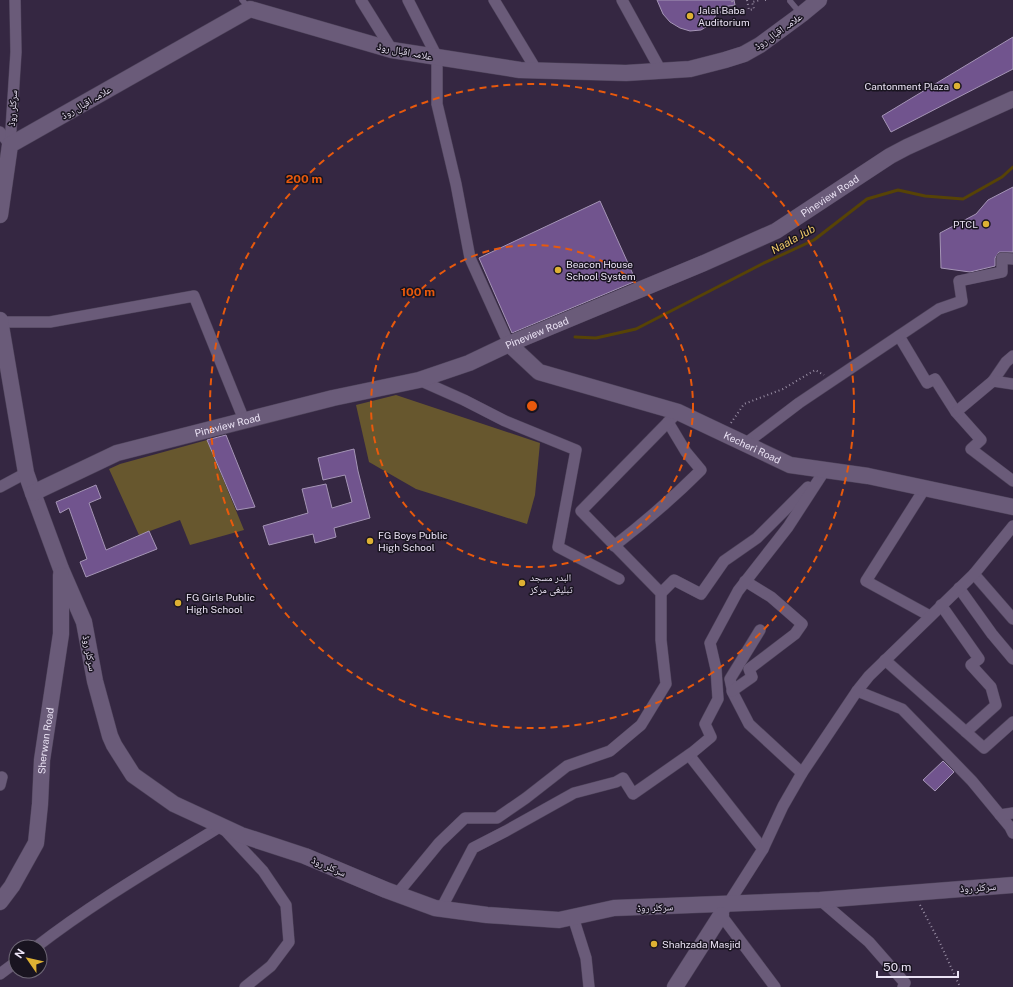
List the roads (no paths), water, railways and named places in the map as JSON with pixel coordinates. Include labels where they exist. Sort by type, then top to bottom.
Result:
[{"type":"main road","name":"علامہ اقبال روڈ","points":[[10,145],[246,5],[392,50],[520,70],[626,73],[690,69],[744,54],[760,45],[819,0]]},
{"type":"main road","name":"Pineview Road","points":[[33,493],[117,453],[333,398],[419,380],[470,363],[509,344],[776,231],[907,146],[1013,99]]},
{"type":"main road","name":"سرکلر روڈ","points":[[0,216],[10,145]]},
{"type":"main road","name":"سرکلر روڈ","points":[[0,321],[26,473],[62,569],[84,622],[95,681],[110,736],[133,775],[174,804],[241,835],[306,856],[434,908],[487,915],[559,920],[614,908],[724,909],[912,892],[1013,885]]},
{"type":"main road","name":"Kecheri Road","points":[[509,344],[539,372],[723,434],[790,465],[868,476],[1013,507]]},
{"type":"main road","name":"Sherwan Road","points":[[0,902],[12,886],[36,843],[42,760],[61,634],[62,569]]},
{"type":"main road","points":[[679,985],[724,909]]},
{"type":"street","name":"سرکلر روڈ","points":[[10,145],[16,52],[15,0]]},
{"type":"street","points":[[361,0],[392,50]]},
{"type":"street","points":[[408,0],[437,57],[437,104],[456,184],[470,258],[509,344]]},
{"type":"street","points":[[494,0],[536,71]]},
{"type":"street","points":[[622,0],[662,71]]},
{"type":"street","points":[[0,132],[10,145]]},
{"type":"street","points":[[745,444],[799,403],[939,309],[962,301],[959,281],[1002,272],[1002,258],[1013,259]]},
{"type":"street","points":[[0,321],[50,322],[194,296],[244,420]]},
{"type":"street","points":[[899,336],[927,383],[935,379],[956,412],[981,440],[971,449],[1013,481]]},
{"type":"street","points":[[956,412],[993,381],[1006,362],[1013,356]]},
{"type":"street","points":[[419,380],[464,400],[505,421],[576,450],[558,547],[619,579]]},
{"type":"street","points":[[993,381],[1013,384]]},
{"type":"street","points":[[397,894],[439,843],[465,818],[497,818],[526,798],[567,766],[610,751],[641,725],[666,684],[661,640],[661,593],[614,546],[581,510],[673,417],[686,452],[701,470],[683,489],[614,546]]},
{"type":"street","points":[[661,593],[674,580],[701,594],[724,561],[757,538],[825,470]]},
{"type":"street","points":[[441,908],[473,848],[506,832],[574,794],[616,782],[623,778],[633,794],[711,737],[705,724],[718,699],[716,669],[710,643],[738,591],[788,527],[825,470]]},
{"type":"street","points":[[0,487],[26,473]]},
{"type":"street","points":[[925,488],[866,581],[930,616]]},
{"type":"street","points":[[775,987],[724,909],[763,849],[783,806],[802,773],[869,676],[974,574],[1013,526]]},
{"type":"street","points":[[974,574],[1013,619]]},
{"type":"street","points":[[732,691],[752,677],[748,669],[795,634],[802,624],[771,596],[745,581]]},
{"type":"street","points":[[959,588],[992,634],[1013,659]]},
{"type":"street","points":[[941,605],[979,659],[971,665],[991,687],[996,705],[966,732]]},
{"type":"street","points":[[760,630],[730,679],[732,691],[748,724],[802,773]]},
{"type":"street","points":[[886,660],[984,748],[1013,722]]},
{"type":"street","points":[[857,692],[902,709],[972,781],[1010,827],[1013,833]]},
{"type":"street","points":[[688,755],[763,849]]},
{"type":"street","points":[[1000,815],[1013,813]]},
{"type":"street","points":[[46,939],[124,886],[221,826],[263,871],[286,906],[289,942],[271,966],[245,987]]},
{"type":"street","points":[[820,900],[869,942],[905,983],[904,987]]},
{"type":"street","points":[[573,917],[586,958],[589,987]]},
{"type":"lane","points":[[790,2],[802,14]]},
{"type":"waterway","name":"Naala Jub","points":[[575,337],[596,338],[636,329],[762,264],[814,240],[867,199],[898,190],[925,196],[963,199],[1002,177],[1013,167]]},
{"type":"place","name":"Jalal Baba Auditorium","points":[[690,16]]},
{"type":"place","name":"Cantonment Plaza","points":[[957,86]]},
{"type":"place","name":"PTCL","points":[[986,224]]},
{"type":"place","name":"Beacon House School System","points":[[558,270]]},
{"type":"place","name":"FG Boys Public High School","points":[[370,541]]},
{"type":"place","name":"البدر مسجد تبلیغی مرکز","points":[[522,583]]},
{"type":"place","name":"FG Girls Public High School","points":[[178,603]]},
{"type":"place","name":"Shahzada Masjid","points":[[654,944]]}]
